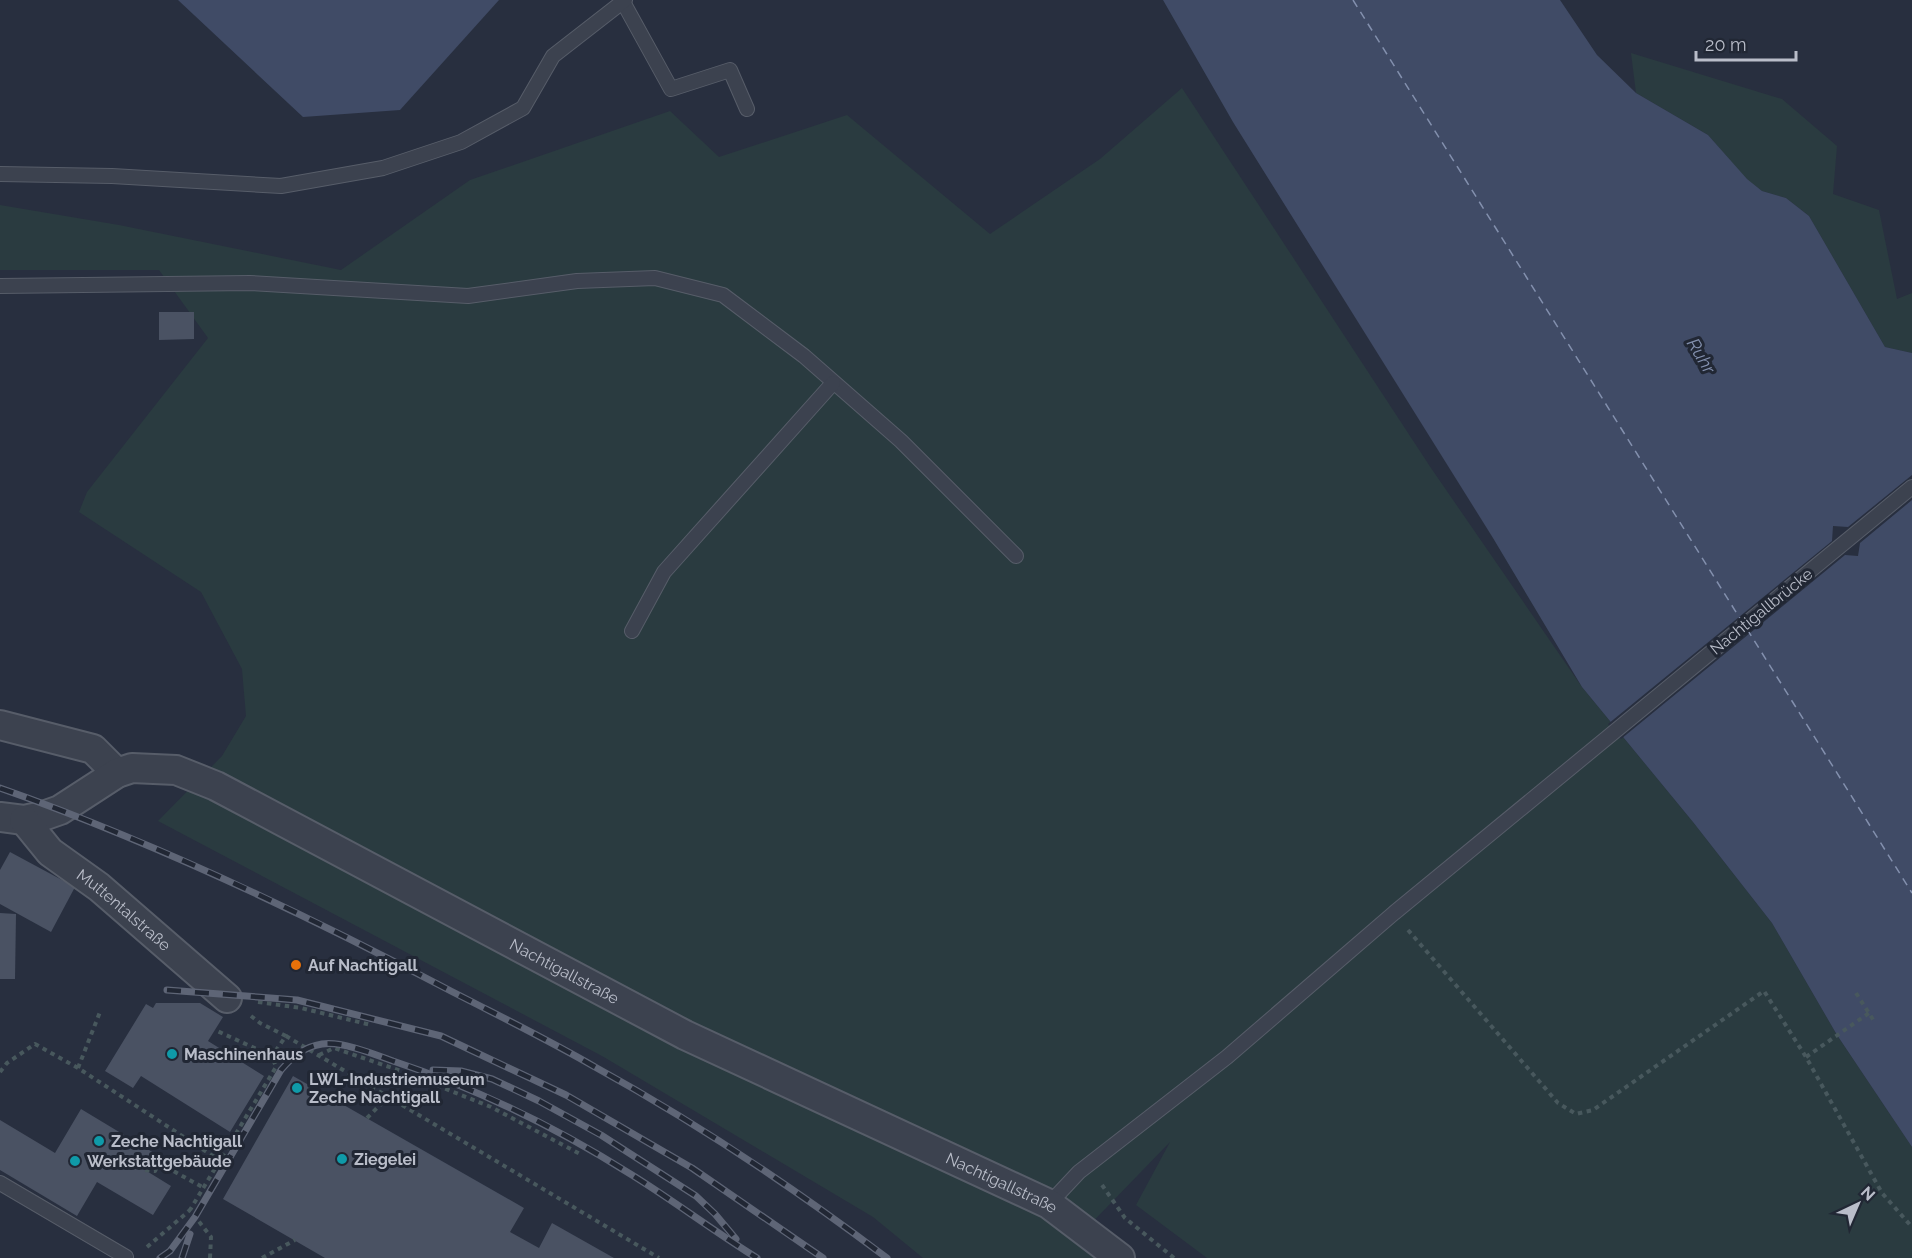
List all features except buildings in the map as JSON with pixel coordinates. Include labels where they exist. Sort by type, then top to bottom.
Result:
[{"type":"street","points":[[0,725],[93,749],[117,773]]},
{"type":"street","name":"Nachtigallstraße","points":[[117,773],[132,768],[176,770],[216,786],[685,1035],[1049,1204],[1120,1258]]},
{"type":"street","name":"Muttentalstraße","points":[[12,818],[42,816],[60,810],[117,773]]},
{"type":"street","name":"Muttentalstraße","points":[[12,818],[50,852],[99,887],[227,998]]},
{"type":"lane","points":[[0,174],[112,176],[281,186],[383,168],[461,142],[523,108],[553,56],[624,1],[671,89],[729,70],[747,109]]},
{"type":"lane","points":[[0,286],[250,283],[468,296],[577,282],[655,278],[723,295],[804,356],[900,441],[1016,556]]},
{"type":"lane","points":[[632,630],[664,572],[834,383]]},
{"type":"lane","name":"Nachtigallbrücke","points":[[1049,1204],[1088,1165],[1227,1057],[1394,913],[1912,487]]},
{"type":"lane","points":[[0,1183],[126,1257]]},
{"type":"path","points":[[1425,949],[1558,1103],[1576,1114],[1593,1110],[1764,991],[1806,1057],[1882,1193],[1912,1227]]},
{"type":"path","points":[[1856,993],[1874,1021]]},
{"type":"path","points":[[227,998],[301,1008],[371,1025]]},
{"type":"path","points":[[227,998],[261,1023],[389,1096],[659,1258]]},
{"type":"path","points":[[78,1068],[100,1012]]},
{"type":"path","points":[[1806,1057],[1869,1013]]},
{"type":"path","points":[[126,1257],[140,1252],[190,1210],[276,1067],[272,1056],[215,1030]]},
{"type":"path","points":[[272,1056],[286,1036]]},
{"type":"path","points":[[0,1072],[7,1063],[35,1044],[78,1068],[219,1160]]},
{"type":"path","points":[[319,1055],[334,1048],[401,1071],[491,1107],[582,1155]]},
{"type":"path","points":[[367,1118],[389,1096]]},
{"type":"path","points":[[145,1170],[155,1171],[159,1163],[204,1188]]},
{"type":"path","points":[[1088,1165],[1125,1218],[1174,1258]]},
{"type":"path","points":[[190,1210],[211,1238],[210,1258]]},
{"type":"path","points":[[262,1258],[295,1240]]},
{"type":"shaded area","points":[[1631,53],[1782,99],[1837,146],[1833,194],[1879,210],[1897,299],[1912,293],[1912,353],[1885,347],[1809,216],[1786,198],[1762,191],[1746,179],[1708,135],[1636,93]]},
{"type":"shaded area","points":[[1182,88],[1431,468],[1582,687],[1693,822],[1772,923],[1837,1035],[1912,1147],[1912,1258],[1207,1258],[1136,1205],[1170,1142],[1076,1239],[1100,1258],[923,1258],[873,1217],[602,1056],[158,821],[222,756],[246,716],[242,669],[201,592],[79,512],[87,492],[208,338],[159,270],[0,270],[0,205],[119,225],[341,270],[470,180],[670,111],[719,157],[847,115],[990,234],[1100,159]]},
{"type":"water","points":[[178,0],[499,0],[400,110],[303,117]]},
{"type":"water","name":"Ruhr","points":[[1163,0],[1560,0],[1597,55],[1636,93],[1708,135],[1747,179],[1762,191],[1786,198],[1809,216],[1885,347],[1912,353],[1912,1147],[1837,1035],[1772,923],[1693,822],[1582,687],[1493,538],[1233,122]]},
{"type":"pier","points":[[1912,475],[1912,500],[1860,543],[1858,556],[1845,555],[1621,739],[1608,724],[1832,541],[1833,526],[1848,527]]},
{"type":"ferry route","points":[[1353,0],[1741,620]]},
{"type":"ferry route","points":[[1747,629],[1912,893]]},
{"type":"railway","points":[[0,788],[115,832],[227,880],[338,933],[540,1037],[633,1088],[708,1134],[816,1206],[887,1258]]},
{"type":"railway","points":[[167,990],[297,1000],[441,1036],[566,1095],[692,1168],[823,1258]]},
{"type":"railway","points":[[160,1258],[170,1251],[195,1217],[281,1070],[294,1056],[322,1044],[339,1044],[358,1049],[425,1072],[516,1110],[603,1157],[757,1258]]},
{"type":"railway","points":[[433,1070],[461,1071],[492,1079],[539,1101],[601,1135],[696,1196],[736,1239]]},
{"type":"railway","points":[[182,1258],[190,1234]]},
{"type":"place","name":"Auf Nachtigall","points":[[296,965]]},
{"type":"place","name":"Maschinenhaus","points":[[172,1054]]},
{"type":"place","name":"LWL-Industriemuseum Zeche Nachtigall","points":[[297,1088]]},
{"type":"place","name":"Zeche Nachtigall","points":[[99,1141]]},
{"type":"place","name":"Ziegelei","points":[[342,1159]]},
{"type":"place","name":"Werkstattgebäude","points":[[75,1161]]}]
